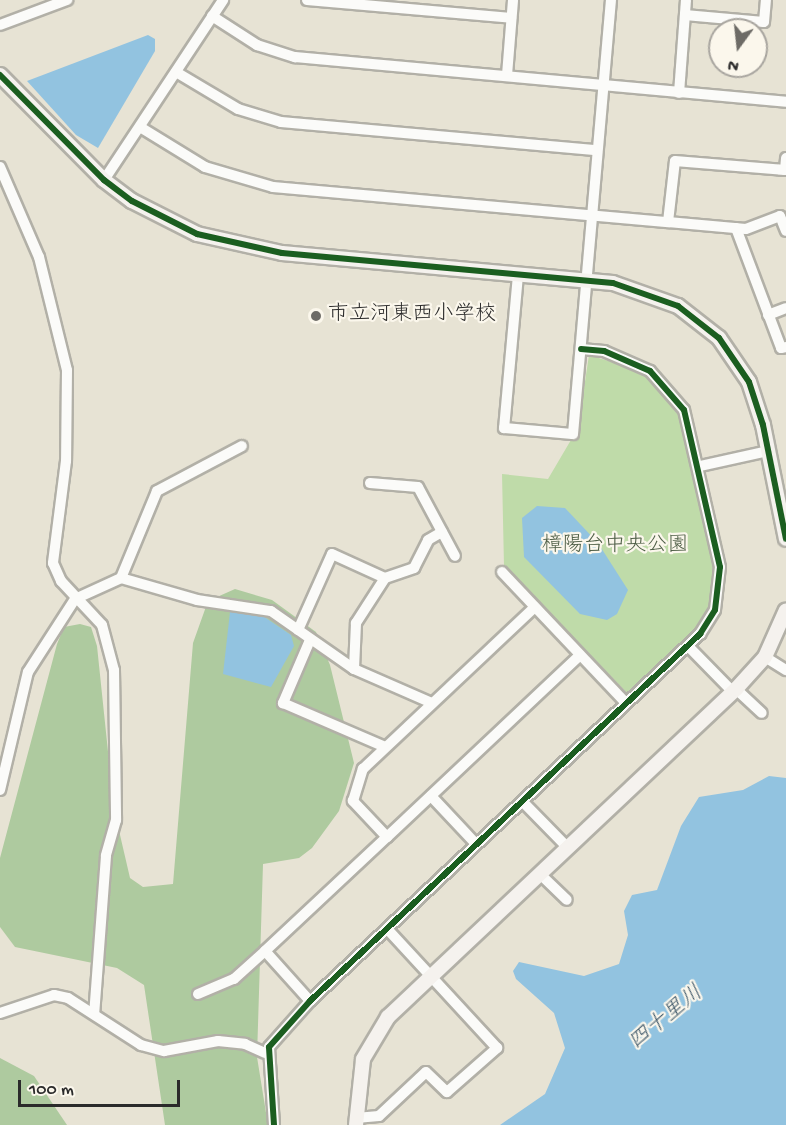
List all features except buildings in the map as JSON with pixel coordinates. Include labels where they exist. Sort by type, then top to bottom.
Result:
[{"type":"street","points":[[0,25],[68,0]]},
{"type":"street","points":[[104,180],[223,0]]},
{"type":"street","points":[[307,0],[511,18]]},
{"type":"street","points":[[507,75],[513,0]]},
{"type":"street","points":[[519,275],[504,428],[573,434],[611,0]]},
{"type":"street","points":[[679,93],[686,0]]},
{"type":"street","points":[[685,15],[764,22],[766,0]]},
{"type":"street","points":[[212,16],[257,45],[295,57],[786,102]]},
{"type":"street","points":[[176,72],[238,109],[281,122],[597,150]]},
{"type":"street","points":[[0,75],[104,180],[160,218],[232,245],[586,280],[658,295],[719,338],[749,382],[768,451],[786,539]]},
{"type":"street","points":[[140,127],[205,167],[273,187],[736,228],[780,216],[786,231]]},
{"type":"street","points":[[668,222],[675,161],[785,170],[786,158]]},
{"type":"street","points":[[0,167],[39,257],[67,370],[66,461],[52,552],[56,573],[75,599],[102,625],[114,670],[116,820],[106,856],[94,1014]]},
{"type":"street","points":[[736,228],[781,348],[786,347]]},
{"type":"street","points":[[768,315],[786,308]]},
{"type":"street","points":[[274,1125],[265,1053],[310,1001],[688,646],[716,610],[722,577],[692,429],[670,388],[625,357],[580,350]]},
{"type":"street","points":[[121,579],[157,490],[242,446]]},
{"type":"street","points":[[700,466],[768,451]]},
{"type":"street","points":[[369,483],[418,487],[454,556]]},
{"type":"street","points":[[354,669],[356,623],[385,578],[414,568],[428,540],[442,532]]},
{"type":"street","points":[[298,630],[332,554],[385,578]]},
{"type":"street","points":[[502,573],[626,703]]},
{"type":"street","points":[[0,790],[28,672],[75,599],[121,579],[197,600],[259,607],[298,630],[354,669],[432,703]]},
{"type":"street","points":[[387,837],[353,801],[363,769],[535,607]]},
{"type":"street","points":[[387,929],[431,976],[497,1048],[447,1092],[426,1072],[379,1116],[356,1121],[357,1084],[369,1046],[388,1017],[431,976],[568,848],[734,690],[765,657],[786,610]]},
{"type":"street","points":[[310,640],[283,703],[385,747]]},
{"type":"street","points":[[688,646],[762,713]]},
{"type":"street","points":[[198,994],[234,979],[580,655]]},
{"type":"street","points":[[765,657],[786,670]]},
{"type":"street","points":[[431,796],[476,844]]},
{"type":"street","points":[[523,802],[568,848]]},
{"type":"street","points":[[540,874],[567,900]]},
{"type":"street","points":[[265,951],[310,1001]]},
{"type":"street","points":[[0,1013],[54,995],[94,1014],[141,1045],[164,1051],[218,1041],[265,1053]]},
{"type":"green space","name":"樟陽台中央公園","points":[[589,355],[641,371],[681,413],[715,564],[711,609],[701,625],[629,695],[504,566],[502,474],[548,479],[578,428]]},
{"type":"green space","points":[[235,589],[272,600],[316,632],[330,665],[354,763],[339,811],[312,848],[299,858],[263,864],[257,1057],[268,1125],[165,1125],[144,985],[117,968],[15,947],[0,927],[0,858],[57,644],[64,627],[80,624],[91,627],[97,646],[114,809],[130,878],[143,887],[173,884],[193,643],[208,601]]},
{"type":"green space","points":[[0,1058],[34,1076],[67,1125],[0,1125]]},
{"type":"water","points":[[148,35],[155,39],[155,51],[98,148],[76,135],[27,81]]},
{"type":"water","points":[[537,506],[565,508],[598,543],[628,590],[617,614],[607,620],[580,614],[524,557],[522,518]]},
{"type":"water","points":[[230,612],[260,614],[291,635],[294,646],[271,687],[223,674]]},
{"type":"water","name":"四十里川","points":[[769,776],[786,778],[786,1125],[500,1125],[545,1094],[565,1048],[554,1013],[516,979],[513,971],[519,962],[584,976],[619,964],[628,935],[624,911],[632,895],[657,890],[681,826],[699,797],[743,790]]},
{"type":"cycle path","points":[[0,75],[104,180],[132,201],[197,234],[282,253],[613,283],[678,306],[719,338],[749,382],[763,425],[786,539]]},
{"type":"cycle path","points":[[274,1125],[269,1047],[310,1001],[700,634],[715,610],[720,567],[684,410],[650,371],[604,351],[581,349]]},
{"type":"place","name":"市立河東西小学校","points":[[316,316]]}]
